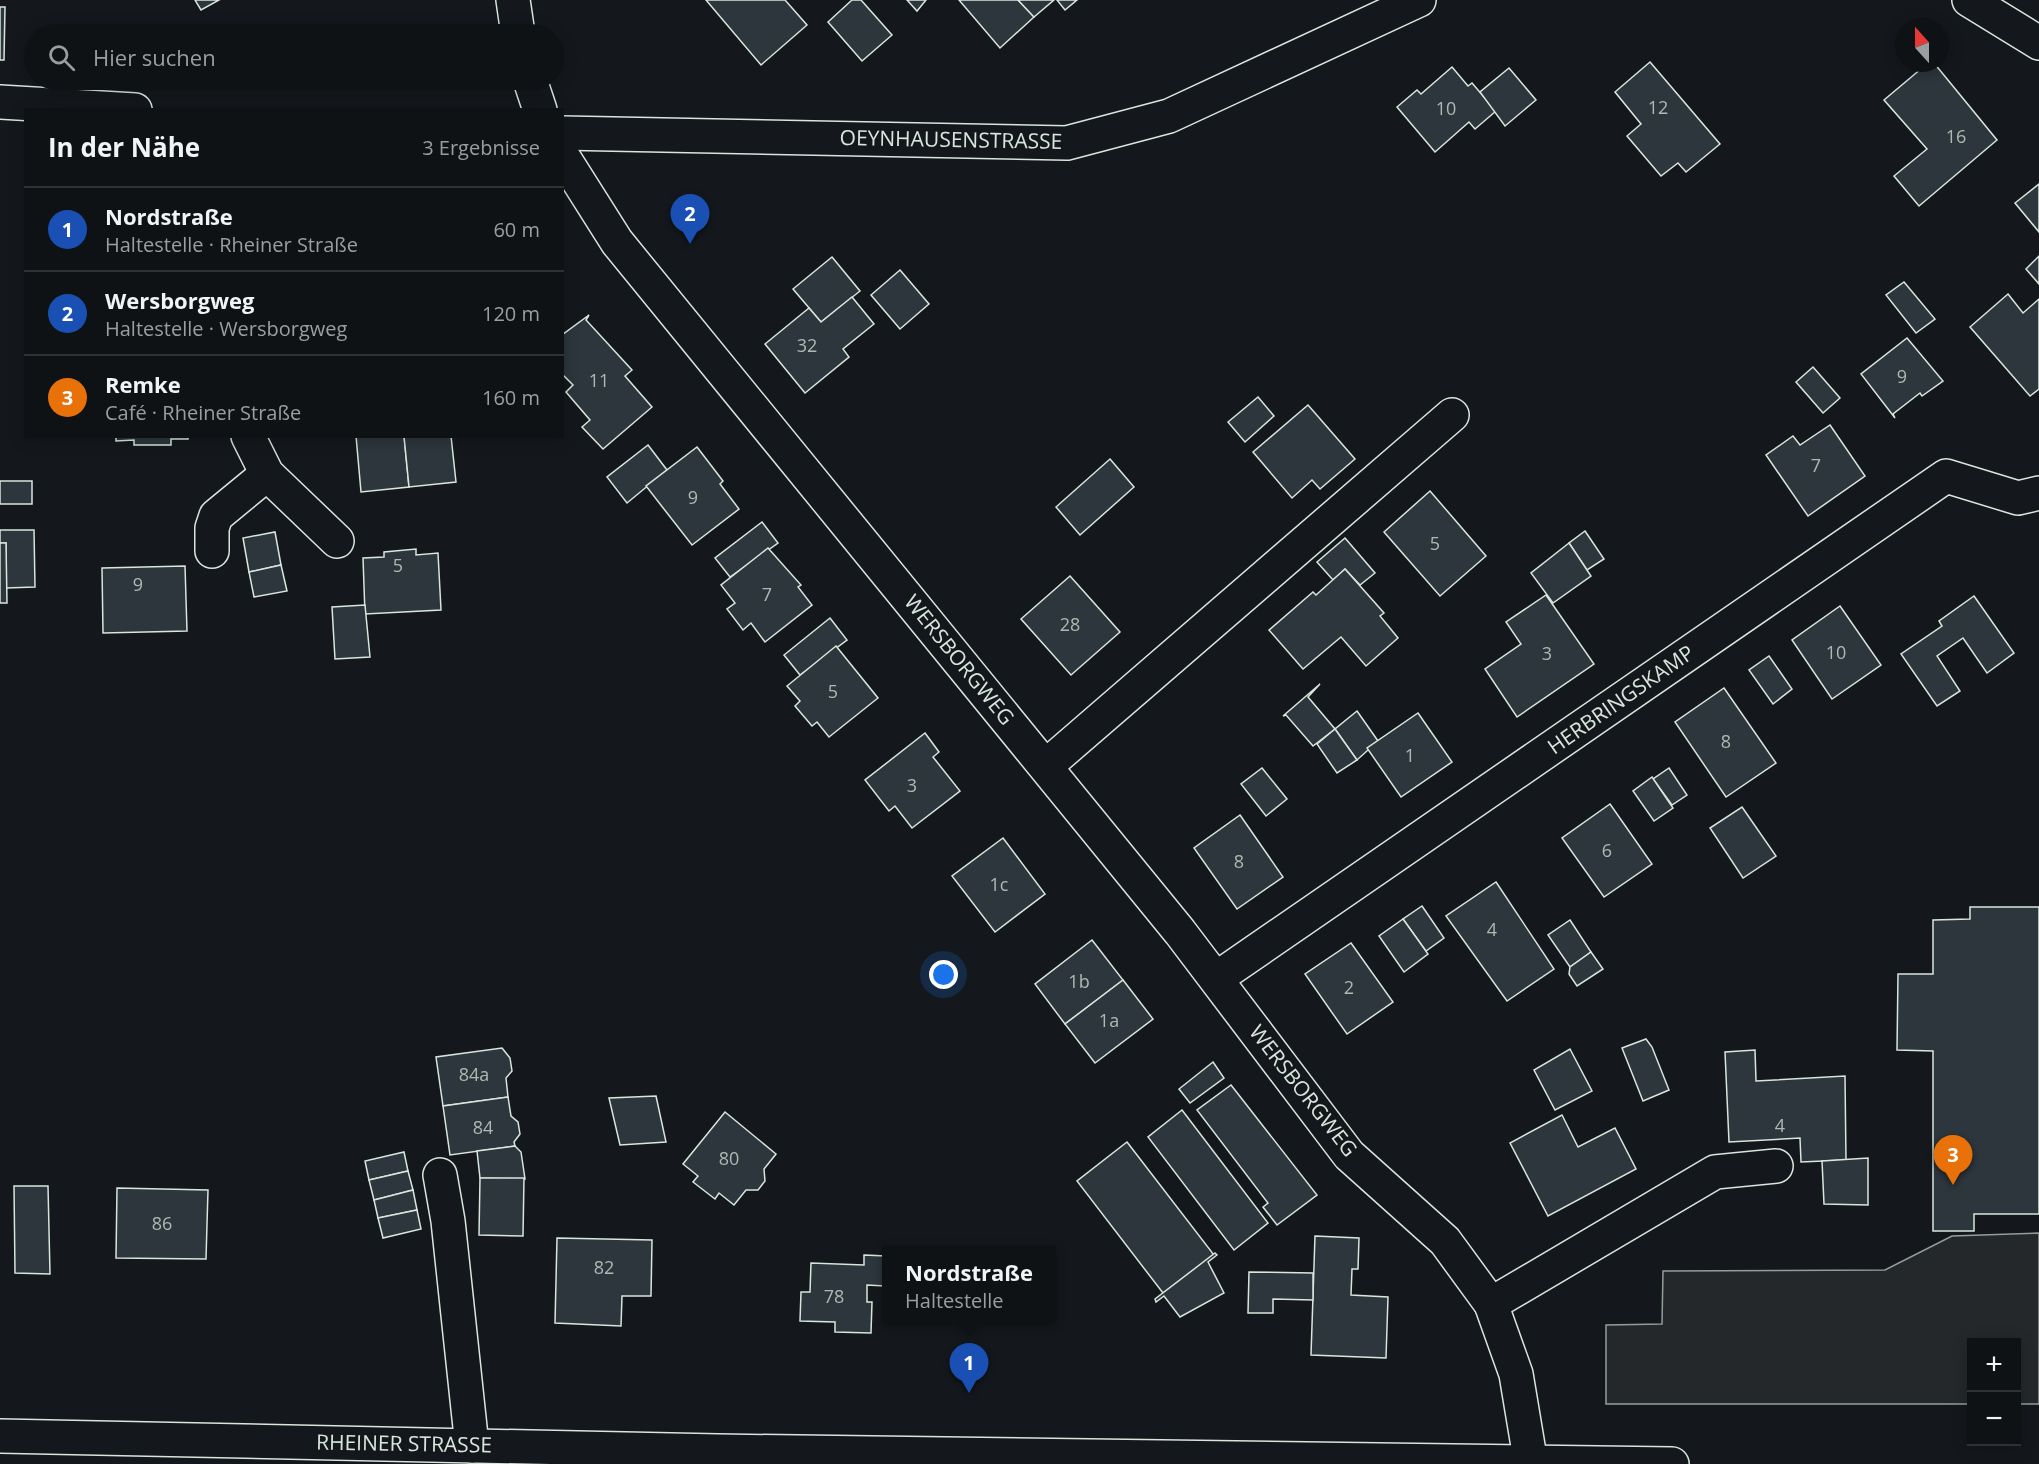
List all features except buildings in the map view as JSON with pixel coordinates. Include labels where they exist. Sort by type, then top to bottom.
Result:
[{"type":"street","points":[[513,0],[517,24]]},
{"type":"street","name":"OEYNHAUSENSTRASSE","points":[[564,133],[1067,143],[1169,116],[1419,0]]},
{"type":"street","points":[[1969,0],[2039,43]]},
{"type":"street","points":[[534,90],[539,108]]},
{"type":"street","points":[[0,102],[101,108]]},
{"type":"street","name":"WERSBORGWEG","points":[[564,158],[617,242],[1217,978],[1349,1155],[1445,1241],[1491,1304],[1516,1374],[1531,1463]]},
{"type":"street","points":[[1046,766],[1452,415]]},
{"type":"street","points":[[249,438],[267,474],[337,541]]},
{"type":"street","points":[[212,551],[212,528],[216,516],[267,474]]},
{"type":"street","name":"HERBRINGSKAMP","points":[[1217,978],[1946,476],[2018,498],[2039,493]]},
{"type":"street","points":[[1491,1304],[1715,1172],[1776,1166]]},
{"type":"street","points":[[440,1175],[472,1446]]},
{"type":"street","name":"RHEINER STRASSE","points":[[0,1436],[472,1446],[717,1457],[1672,1464]]},
{"type":"shaded area","points":[[2039,1233],[2039,1404],[2021,1404],[2021,1338],[1967,1338],[1967,1404],[1606,1404],[1606,1325],[1662,1324],[1663,1271],[1885,1270],[1952,1236]]},
{"type":"place","name":"Wersborgweg","points":[[690,244]]},
{"type":"place","name":"Remke","points":[[1953,1185]]},
{"type":"place","name":"Nordstraße","points":[[969,1393]]}]
